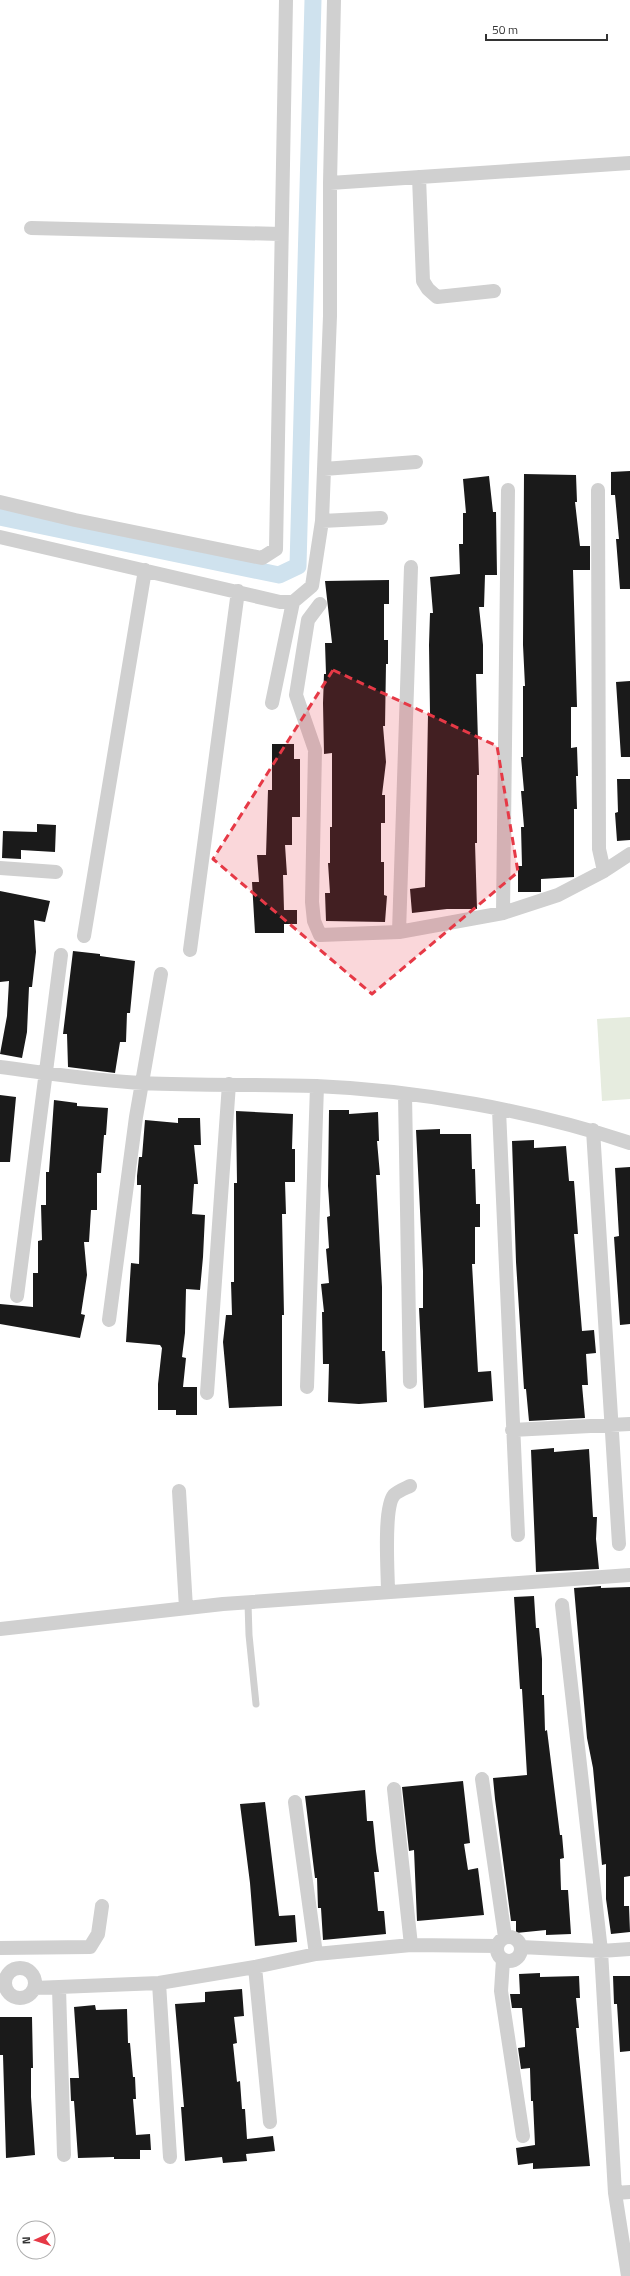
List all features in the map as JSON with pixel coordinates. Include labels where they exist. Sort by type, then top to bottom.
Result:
[{"type":"street","points":[[0,502],[75,520],[262,558],[276,549],[286,0]]},
{"type":"street","points":[[272,703],[293,602],[312,586],[322,521],[330,316],[330,183],[334,0]]},
{"type":"street","points":[[330,183],[630,163]]},
{"type":"street","points":[[418,177],[423,281],[428,289],[438,297],[494,291]]},
{"type":"street","points":[[31,228],[281,234]]},
{"type":"street","points":[[324,469],[416,462]]},
{"type":"street","points":[[503,913],[508,490]]},
{"type":"street","points":[[598,490],[599,849],[604,871]]},
{"type":"street","points":[[322,521],[381,518]]},
{"type":"street","points":[[0,537],[238,591],[280,602],[293,602]]},
{"type":"street","points":[[400,932],[411,568]]},
{"type":"street","points":[[84,936],[145,570]]},
{"type":"street","points":[[190,950],[238,591]]},
{"type":"street","points":[[320,604],[308,620],[296,695],[315,750],[312,851],[314,921],[320,935],[400,932],[503,913],[543,902],[604,871],[630,854]]},
{"type":"street","points":[[0,868],[56,872]]},
{"type":"street","points":[[17,1296],[61,954]]},
{"type":"street","points":[[109,1320],[142,1083],[161,974]]},
{"type":"street","points":[[0,1067],[142,1083],[317,1086],[405,1094],[499,1110],[593,1130],[630,1143]]},
{"type":"street","points":[[207,1393],[229,1084]]},
{"type":"street","points":[[307,1387],[317,1086]]},
{"type":"street","points":[[405,1094],[410,1382]]},
{"type":"street","points":[[499,1110],[512,1430],[518,1535]]},
{"type":"street","points":[[593,1130],[619,1544]]},
{"type":"street","points":[[512,1430],[630,1424]]},
{"type":"street","points":[[388,1592],[387,1524],[389,1504],[394,1495],[410,1486]]},
{"type":"street","points":[[179,1491],[186,1608]]},
{"type":"street","points":[[0,1628],[186,1608],[630,1575]]},
{"type":"street","points":[[562,1605],[601,1951],[615,2193],[628,2276]]},
{"type":"street","points":[[482,1779],[501,1942],[498,1954],[503,1960],[502,1991],[523,2136]]},
{"type":"street","points":[[394,1789],[411,1945]]},
{"type":"street","points":[[295,1802],[316,1954]]},
{"type":"street","points":[[0,1948],[90,1947],[98,1934],[102,1906]]},
{"type":"street","points":[[34,1988],[159,1983],[255,1967],[316,1954],[411,1945],[501,1942],[516,1938],[521,1947],[520,1955],[514,1960],[503,1960]]},
{"type":"street","points":[[521,1947],[601,1951],[630,1949]]},
{"type":"street","points":[[255,1967],[270,2122]]},
{"type":"street","points":[[16,1969],[25,1969],[34,1979],[34,1988],[24,1998],[15,1997],[4,1991],[6,1982],[4,1974],[16,1969]]},
{"type":"street","points":[[159,1983],[170,2157]]},
{"type":"street","points":[[59,1988],[64,2155]]},
{"type":"street","points":[[615,2193],[630,2192]]},
{"type":"lane","points":[[248,1603],[256,1704]]},
{"type":"highlighted area","points":[[333,670],[497,746],[518,872],[372,994],[213,859]]},
{"type":"shaded area","points":[[630,1017],[630,1099],[602,1101],[597,1019]]},
{"type":"building","points":[[630,471],[630,589],[620,589],[616,539],[619,539],[615,495],[611,495],[611,472]]},
{"type":"building","points":[[524,474],[576,475],[577,502],[575,502],[580,546],[590,546],[590,570],[573,570],[577,707],[571,707],[571,748],[577,747],[578,776],[576,776],[577,809],[574,809],[574,877],[541,879],[541,892],[518,892],[518,866],[522,866],[521,827],[524,827],[521,791],[524,791],[521,757],[523,757],[523,686],[525,686],[523,645]]},
{"type":"building","points":[[489,476],[493,512],[496,512],[497,575],[485,575],[484,607],[479,607],[483,645],[483,674],[476,674],[479,775],[477,775],[477,843],[475,843],[477,909],[447,909],[412,913],[410,889],[425,887],[428,714],[430,713],[429,645],[430,613],[433,613],[430,577],[460,574],[459,544],[463,544],[463,513],[466,513],[463,479]]},
{"type":"building","points":[[389,580],[389,604],[384,604],[384,640],[388,640],[388,664],[386,664],[385,726],[383,726],[386,762],[382,795],[385,795],[385,823],[381,823],[381,862],[384,862],[384,895],[387,896],[385,922],[326,921],[325,893],[330,893],[328,863],[330,863],[330,827],[332,827],[332,753],[324,754],[323,703],[324,674],[326,674],[325,643],[332,643],[325,581]]},
{"type":"building","points":[[630,681],[630,757],[621,757],[616,682]]},
{"type":"building","points":[[272,744],[294,744],[294,759],[300,759],[300,817],[292,817],[292,845],[285,845],[287,875],[283,875],[284,910],[297,910],[297,924],[284,924],[284,933],[255,933],[252,882],[259,882],[257,855],[266,855],[268,790],[272,790]]},
{"type":"building","points":[[617,779],[630,779],[630,840],[617,841],[615,813],[618,812]]},
{"type":"building","points":[[37,824],[56,825],[55,852],[21,850],[21,859],[2,858],[3,831],[37,832]]},
{"type":"building","points":[[0,891],[50,901],[45,922],[34,920],[36,952],[32,987],[29,987],[27,1032],[22,1058],[0,1054],[7,1016],[9,981],[0,982]]},
{"type":"building","points":[[73,951],[100,954],[100,956],[135,961],[130,1013],[127,1013],[126,1042],[120,1042],[115,1073],[68,1067],[67,1034],[63,1034]]},
{"type":"building","points":[[0,1095],[16,1097],[10,1162],[0,1162]]},
{"type":"building","points":[[54,1100],[77,1103],[77,1106],[108,1108],[101,1173],[97,1173],[97,1210],[91,1210],[89,1242],[84,1242],[87,1275],[81,1314],[85,1315],[80,1338],[0,1324],[0,1304],[33,1307],[33,1273],[38,1273],[38,1241],[42,1240],[41,1205],[46,1205],[46,1172],[49,1172]]},
{"type":"building","points":[[329,1110],[349,1110],[349,1114],[378,1112],[379,1141],[377,1141],[380,1175],[376,1175],[382,1287],[382,1351],[385,1351],[387,1402],[359,1404],[328,1402],[329,1364],[323,1364],[322,1312],[324,1312],[321,1284],[329,1283],[326,1249],[329,1248],[327,1217],[330,1216],[328,1186]]},
{"type":"building","points":[[236,1111],[293,1114],[292,1149],[295,1149],[295,1182],[285,1182],[286,1214],[282,1214],[284,1315],[282,1315],[282,1406],[229,1408],[223,1342],[226,1315],[232,1315],[231,1282],[234,1282],[234,1183],[237,1183]]},
{"type":"building","points":[[178,1118],[200,1118],[201,1145],[194,1145],[198,1184],[194,1184],[192,1214],[205,1215],[203,1257],[200,1290],[186,1289],[185,1333],[182,1357],[186,1358],[183,1387],[197,1387],[197,1415],[176,1415],[176,1410],[158,1410],[158,1384],[162,1348],[160,1345],[126,1342],[131,1263],[139,1264],[141,1185],[137,1185],[137,1176],[139,1157],[142,1157],[145,1120],[178,1123]]},
{"type":"building","points":[[440,1129],[440,1134],[471,1134],[472,1169],[475,1169],[476,1204],[480,1204],[480,1227],[475,1227],[475,1264],[472,1264],[478,1372],[491,1371],[493,1401],[424,1408],[419,1308],[423,1308],[423,1271],[416,1130]]},
{"type":"building","points":[[534,1140],[534,1148],[566,1146],[569,1181],[574,1181],[578,1234],[574,1234],[582,1331],[594,1330],[596,1353],[586,1354],[588,1385],[582,1385],[585,1418],[529,1421],[526,1389],[524,1389],[516,1262],[512,1141]]},
{"type":"building","points":[[630,1167],[630,1324],[620,1325],[614,1237],[619,1236],[615,1168]]},
{"type":"building","points":[[554,1448],[554,1452],[589,1449],[593,1517],[597,1517],[596,1539],[599,1569],[536,1572],[531,1450]]},
{"type":"building","points":[[601,1586],[601,1588],[630,1587],[630,1876],[624,1877],[624,1906],[629,1906],[630,1932],[611,1934],[606,1899],[606,1864],[602,1865],[593,1768],[587,1738],[574,1588]]},
{"type":"building","points":[[534,1596],[536,1628],[539,1628],[542,1659],[542,1695],[544,1695],[545,1731],[547,1730],[560,1835],[562,1835],[564,1858],[560,1859],[561,1890],[568,1890],[571,1934],[546,1935],[546,1930],[516,1933],[516,1921],[511,1921],[495,1799],[493,1778],[527,1775],[522,1689],[520,1689],[514,1597]]},
{"type":"building","points":[[463,1781],[470,1843],[464,1844],[468,1870],[478,1868],[484,1915],[417,1921],[414,1850],[409,1851],[402,1787]]},
{"type":"building","points":[[365,1790],[367,1821],[373,1821],[379,1872],[374,1872],[378,1911],[384,1911],[386,1934],[323,1940],[321,1908],[318,1908],[317,1878],[315,1878],[305,1796]]},
{"type":"building","points":[[265,1802],[279,1916],[295,1915],[297,1942],[255,1946],[250,1883],[240,1804]]},
{"type":"building","points":[[540,1973],[540,1977],[579,1976],[580,1998],[576,1998],[579,2028],[576,2028],[590,2166],[533,2169],[533,2163],[518,2165],[516,2148],[535,2145],[533,2101],[531,2101],[530,2068],[521,2069],[518,2048],[525,2047],[522,2008],[512,2008],[510,1994],[520,1994],[519,1974]]},
{"type":"building","points":[[613,1976],[630,1976],[630,2051],[620,2052],[617,2004],[614,2004]]},
{"type":"building","points":[[242,1989],[244,2016],[234,2017],[237,2043],[233,2044],[237,2082],[240,2081],[242,2109],[245,2109],[247,2139],[273,2136],[275,2151],[246,2154],[247,2161],[223,2163],[222,2157],[185,2161],[181,2107],[184,2107],[175,2004],[205,2002],[205,1992]]},
{"type":"building","points":[[95,2005],[96,2010],[127,2009],[128,2043],[130,2043],[133,2077],[135,2077],[136,2099],[133,2099],[136,2135],[150,2134],[151,2150],[140,2150],[140,2159],[114,2159],[114,2157],[78,2158],[74,2101],[71,2101],[70,2078],[79,2078],[74,2007]]},
{"type":"building","points":[[0,2017],[32,2017],[33,2068],[31,2068],[31,2097],[35,2155],[6,2158],[3,2055],[0,2055]]},
{"type":"waterway","points":[[0,517],[279,575],[298,566],[313,0]]}]
